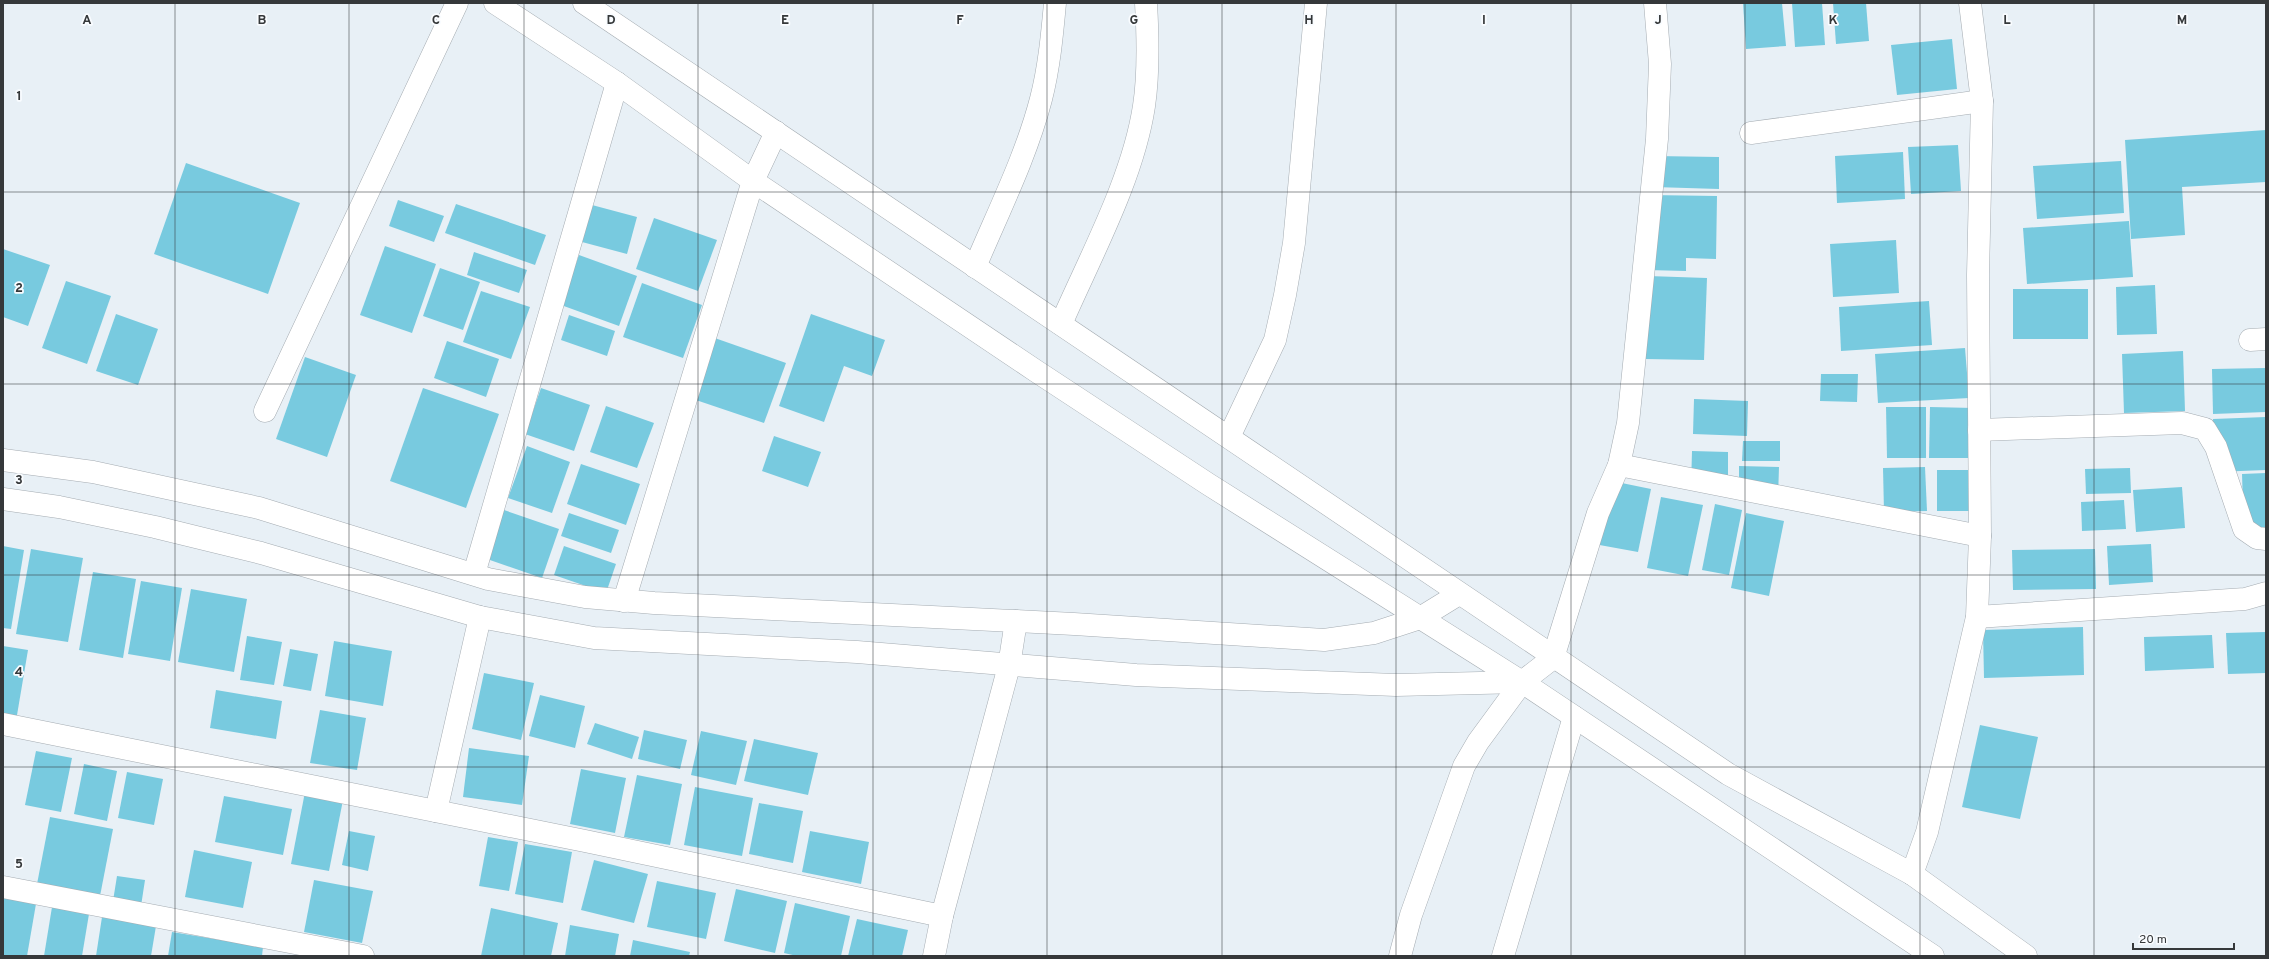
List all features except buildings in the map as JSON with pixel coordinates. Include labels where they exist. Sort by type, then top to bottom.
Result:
[{"type":"street","points":[[265,411],[457,3]]},
{"type":"street","points":[[496,3],[617,83],[753,180],[1188,471],[1522,682],[1933,956]]},
{"type":"street","points":[[584,3],[1229,437],[1553,658],[1728,774],[1912,874],[2026,956]]},
{"type":"street","points":[[975,267],[1027,145],[1051,52],[1055,3]]},
{"type":"street","points":[[1061,324],[1128,170],[1144,106],[1148,36],[1146,3]]},
{"type":"street","points":[[1229,437],[1275,340],[1285,295],[1294,244],[1316,3]]},
{"type":"street","points":[[1400,956],[1411,915],[1464,766],[1478,742],[1522,682],[1553,658],[1598,513],[1619,465],[1628,423],[1657,139],[1660,64],[1655,3]]},
{"type":"street","points":[[1912,874],[1927,832],[1978,617],[1980,536],[1978,274],[1982,100],[1970,3]]},
{"type":"street","points":[[474,574],[617,83]]},
{"type":"street","points":[[1751,133],[1982,100]]},
{"type":"street","points":[[624,601],[753,180],[776,132]]},
{"type":"street","points":[[1979,430],[2182,422],[2205,429],[2216,447],[2244,529],[2257,538],[2266,539]]},
{"type":"street","points":[[3,460],[93,472],[259,508],[488,579],[585,597],[624,601],[709,607],[1016,621],[1324,640],[1374,632],[1420,618],[1459,594]]},
{"type":"street","points":[[1619,465],[1980,536]]},
{"type":"street","points":[[3,500],[59,507],[261,553],[480,617],[594,638],[857,652],[1009,666],[1136,675],[1396,685],[1522,682]]},
{"type":"street","points":[[1978,617],[2245,599],[2266,593]]},
{"type":"street","points":[[436,811],[480,617]]},
{"type":"street","points":[[934,956],[942,916],[1009,666],[1016,621]]},
{"type":"street","points":[[1503,956],[1574,717]]},
{"type":"street","points":[[3,724],[436,811],[942,916]]},
{"type":"street","points":[[3,887],[363,956]]}]
